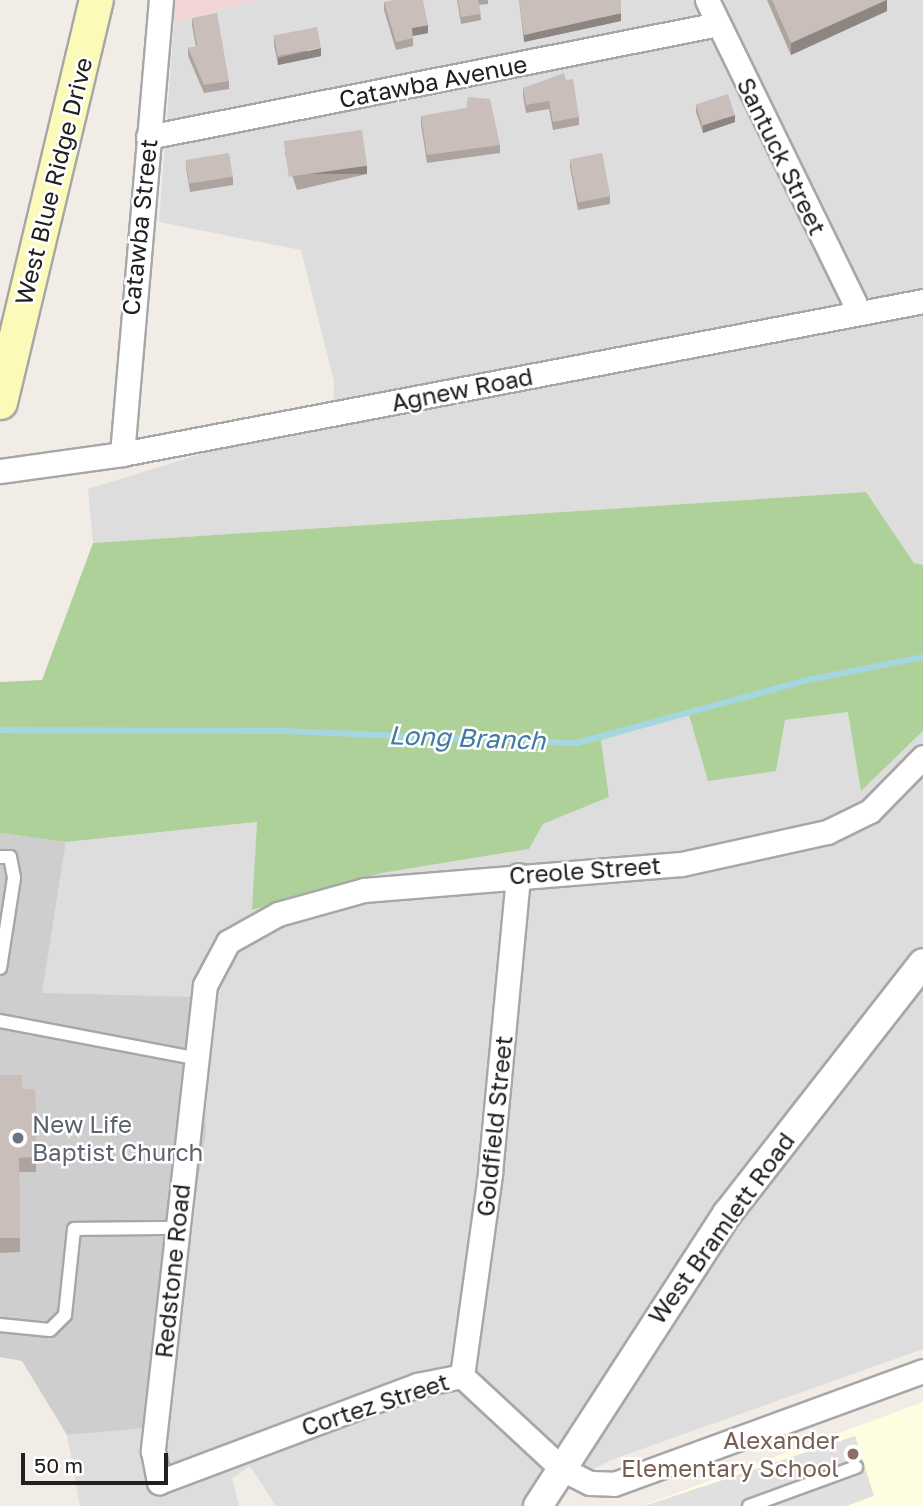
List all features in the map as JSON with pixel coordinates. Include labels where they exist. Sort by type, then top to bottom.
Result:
[{"type":"main road","name":"West Blue Ridge Drive","points":[[0,402],[96,0]]},
{"type":"street","name":"Catawba Street","points":[[122,454],[161,0]]},
{"type":"street","name":"Santuck Street","points":[[707,0],[854,302],[854,313]]},
{"type":"street","name":"Catawba Avenue","points":[[148,137],[718,24]]},
{"type":"street","name":"Agnew Road","points":[[0,471],[122,454],[923,301]]},
{"type":"street","name":"Creole Street","points":[[228,942],[278,914],[363,890],[518,875],[681,864],[827,832],[870,811],[923,757]]},
{"type":"street","name":"Goldfield Street","points":[[462,1376],[490,1173],[518,875]]},
{"type":"street","name":"Redstone Road","points":[[159,1482],[153,1451],[177,1228],[199,1059],[206,976],[228,942]]},
{"type":"street","name":"West Bramlett Road","points":[[538,1506],[727,1214],[923,963]]},
{"type":"street","name":"Cortez Street","points":[[159,1482],[417,1385],[462,1376],[562,1469],[590,1483],[614,1484],[923,1371]]},
{"type":"lane","points":[[0,857],[10,857],[14,878],[0,968]]},
{"type":"lane","points":[[0,1021],[199,1059]]},
{"type":"lane","points":[[0,1325],[50,1329],[65,1315],[74,1230],[177,1228]]},
{"type":"lane","points":[[749,1506],[856,1467]]},
{"type":"shaded area","points":[[166,0],[258,0],[174,22]]},
{"type":"shaded area","points":[[258,0],[923,0],[923,565],[914,563],[866,492],[93,543],[88,489],[333,413],[334,381],[301,250],[159,222],[174,22]]},
{"type":"shaded area","points":[[849,711],[861,791],[923,731],[923,1349],[611,1460],[523,1506],[276,1506],[250,1466],[232,1478],[239,1506],[80,1506],[67,1435],[145,1427],[42,993],[66,842],[257,822],[253,910],[382,873],[529,849],[543,824],[609,797],[601,740],[690,715],[708,780],[785,720]]},
{"type":"shaded area","points":[[0,833],[66,842],[42,993],[195,997],[206,1132],[175,1320],[145,1428],[67,1435],[22,1361],[0,1357]]},
{"type":"shaded area","name":"Alexander Elementary School","points":[[923,1402],[923,1506],[642,1506]]},
{"type":"shaded area","points":[[855,1436],[874,1496],[846,1506],[644,1506]]},
{"type":"green space","points":[[866,492],[914,563],[923,565],[923,731],[861,791],[848,712],[785,720],[776,771],[708,781],[689,715],[601,740],[609,797],[543,824],[529,849],[382,873],[252,910],[257,822],[66,842],[0,833],[0,682],[42,680],[93,543]]},
{"type":"building","points":[[423,0],[428,25],[412,28],[413,38],[396,42],[384,2]]},
{"type":"building","points":[[458,0],[478,0],[481,14],[461,17]]},
{"type":"building","points":[[519,0],[621,0],[621,13],[524,35]]},
{"type":"building","points":[[772,0],[886,0],[791,43]]},
{"type":"building","points":[[217,13],[229,81],[204,85],[188,48],[197,46],[192,18]]},
{"type":"building","points":[[317,27],[321,48],[278,56],[274,35]]},
{"type":"building","points":[[564,73],[566,80],[573,79],[579,117],[553,122],[549,101],[526,105],[523,88]]},
{"type":"building","points":[[728,94],[735,115],[702,125],[696,105]]},
{"type":"building","points":[[468,97],[490,99],[500,145],[427,155],[421,116],[466,108]]},
{"type":"building","points":[[362,130],[367,166],[289,177],[284,141]]},
{"type":"building","points":[[229,153],[233,177],[189,184],[186,160]]},
{"type":"building","points":[[602,153],[610,196],[578,202],[570,159]]},
{"type":"building","name":"New Life Baptist Church","points":[[0,1075],[22,1075],[22,1089],[35,1089],[36,1157],[19,1158],[20,1238],[0,1238]]},
{"type":"waterway","name":"Long Branch","points":[[0,730],[285,731],[577,743],[803,681],[923,657]]},
{"type":"place","name":"New Life Baptist Church","points":[[18,1138]]},
{"type":"place","name":"Alexander Elementary School","points":[[853,1454]]}]
